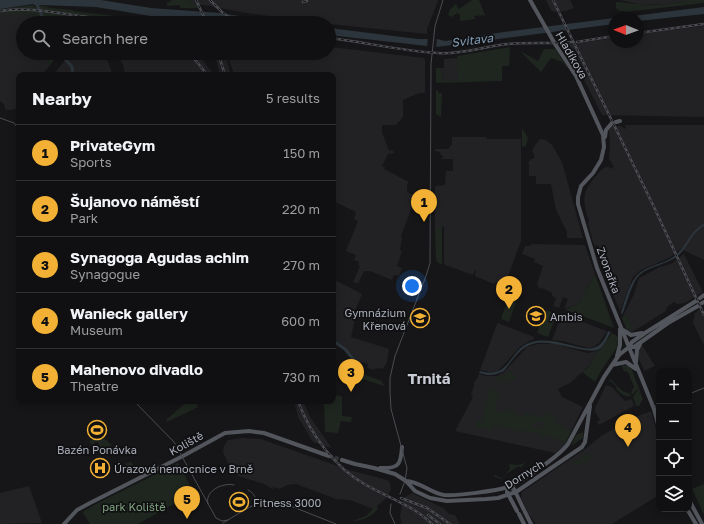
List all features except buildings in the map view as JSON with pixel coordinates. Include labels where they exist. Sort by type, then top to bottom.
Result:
[{"type":"main road","name":"Hladíkova","points":[[530,0],[576,76],[596,120]]},
{"type":"main road","name":"Zvonařka","points":[[596,120],[604,141],[601,160],[593,173],[582,184],[578,199],[582,219],[597,268],[656,419]]},
{"type":"main road","points":[[604,141],[606,130],[616,122]]},
{"type":"main road","name":"Dornych","points":[[405,481],[412,481],[439,494],[450,495],[497,489],[508,486],[531,473],[566,448],[611,365],[632,342],[700,298]]},
{"type":"main road","name":"Dornych","points":[[628,347],[634,347],[641,341],[701,304]]},
{"type":"main road","points":[[621,327],[631,335],[645,333]]},
{"type":"main road","points":[[615,360],[620,345],[621,327]]},
{"type":"main road","points":[[636,368],[636,350],[641,341]]},
{"type":"main road","points":[[611,365],[626,362],[636,368]]},
{"type":"main road","name":"Dornych","points":[[405,481],[415,491],[430,498],[443,501],[486,499],[509,495],[516,492],[582,446],[585,442],[591,403]]},
{"type":"main road","name":"Koliště","points":[[64,524],[77,510],[225,433],[249,431],[264,433],[329,456]]},
{"type":"main road","points":[[374,468],[393,468],[399,465],[402,447]]},
{"type":"main road","points":[[342,460],[394,474],[405,481]]},
{"type":"main road","points":[[508,486],[516,492],[531,524]]},
{"type":"main road","points":[[508,486],[509,495],[524,524]]},
{"type":"main road","points":[[692,506],[702,524]]},
{"type":"main road","points":[[689,512],[696,524]]},
{"type":"shaded area","points":[[188,0],[438,1],[427,29],[427,34],[336,25],[336,16],[269,16],[219,8],[218,10],[212,6],[192,4]]},
{"type":"shaded area","points":[[546,0],[570,0],[574,8],[566,11],[554,12],[551,10]]},
{"type":"shaded area","points":[[620,0],[695,0],[667,4],[643,5]]},
{"type":"shaded area","points":[[14,13],[37,16],[16,16],[16,60],[54,60],[44,72],[16,72],[16,108],[11,110],[6,110],[4,104],[0,101],[0,14]]},
{"type":"shaded area","points":[[704,26],[704,117],[602,115],[566,45],[608,39],[608,48],[644,48],[644,33]]},
{"type":"shaded area","points":[[336,48],[424,58],[425,93],[419,93],[403,100],[403,117],[396,125],[382,125],[382,132],[389,151],[393,150],[394,153],[388,154],[382,166],[385,167],[384,169],[409,182],[407,185],[407,192],[416,196],[401,236],[400,250],[402,251],[397,266],[402,268],[399,276],[394,275],[392,280],[370,271],[364,271],[358,284],[353,282],[360,266],[358,265],[359,262],[354,260],[356,255],[346,251],[358,221],[354,219],[356,212],[336,202],[336,72],[233,72],[229,60],[336,60]]},
{"type":"shaded area","points":[[457,58],[462,60],[458,68],[458,81],[443,81],[441,68],[444,68],[444,59]]},
{"type":"shaded area","points":[[65,60],[107,60],[112,72],[55,72]]},
{"type":"shaded area","points":[[120,60],[203,60],[212,72],[124,72]]},
{"type":"shaded area","points":[[216,60],[227,60],[230,72],[219,72]]},
{"type":"shaded area","points":[[625,125],[704,125],[704,260],[681,249],[669,258],[641,270],[633,277],[620,311],[603,271],[603,264],[598,252],[599,246],[594,245],[588,224],[589,220],[584,200],[586,190],[601,170],[606,167],[609,167],[610,169],[614,167],[609,159],[609,130],[613,126],[621,126],[625,129]]},
{"type":"shaded area","points":[[452,137],[521,139],[521,241],[504,286],[497,284],[496,282],[494,284],[475,276],[476,270],[473,275],[445,265],[444,263],[444,227],[435,227],[435,186],[445,185],[446,171],[453,171],[453,159],[441,159],[444,156],[435,151],[435,149],[448,149],[452,144]]},
{"type":"shaded area","points":[[540,139],[546,140],[552,145],[562,162],[583,238],[567,238],[567,232],[556,210],[551,184],[536,184],[536,176],[529,176],[528,163],[534,158],[532,151]]},
{"type":"shaded area","points":[[531,244],[585,245],[595,274],[578,304],[564,309],[568,299],[563,297],[559,308],[553,306],[556,298],[552,296],[552,293],[542,288],[539,289],[540,288],[537,284],[543,266],[534,262],[535,259],[522,254],[525,246],[531,246]]},
{"type":"shaded area","points":[[684,254],[703,292],[685,303],[677,304],[674,302],[667,307],[666,311],[632,332],[627,331],[622,318],[634,294],[639,278],[660,267],[671,264]]},
{"type":"shaded area","points":[[336,281],[362,294],[354,313],[356,314],[351,337],[389,349],[387,362],[383,369],[375,368],[375,370],[367,368],[368,364],[357,361],[346,348],[337,342],[336,343]]},
{"type":"shaded area","points":[[700,309],[704,318],[704,345],[693,323],[695,313]]},
{"type":"shaded area","points":[[562,314],[607,331],[599,343],[588,348],[552,340]]},
{"type":"shaded area","points":[[498,323],[534,337],[533,340],[520,347],[498,371],[489,372],[480,370],[497,324]]},
{"type":"shaded area","points":[[538,344],[555,344],[587,353],[597,351],[589,366],[570,383],[558,389],[562,397],[583,407],[564,446],[555,453],[455,431],[473,397],[471,394],[474,381],[476,381],[479,374],[485,376],[497,376],[504,372],[527,347]]},
{"type":"shaded area","points":[[642,345],[655,366],[644,371],[638,356],[639,349]]},
{"type":"shaded area","points":[[606,385],[612,387],[625,401],[632,399],[634,406],[599,425],[597,422],[600,420],[594,410]]},
{"type":"shaded area","points":[[295,404],[304,404],[310,417],[331,448],[313,442],[298,417]]},
{"type":"shaded area","points":[[651,411],[656,428],[656,497],[612,524],[536,524],[528,513],[521,498],[522,492],[588,447],[601,436],[633,418]]},
{"type":"shaded area","points":[[243,438],[261,439],[349,470],[387,480],[390,483],[391,489],[387,497],[373,509],[350,500],[336,499],[296,484],[287,485],[280,489],[274,487],[272,489],[264,484],[238,476],[231,470],[223,452],[224,446],[228,440]]},
{"type":"shaded area","points":[[29,486],[42,523],[0,524],[0,493]]},
{"type":"shaded area","points":[[412,493],[443,508],[449,514],[455,515],[460,524],[402,524],[400,516],[402,504],[405,497]]},
{"type":"green space","points":[[172,0],[188,0],[192,4],[197,4],[199,8],[181,8],[179,5],[167,6],[167,3]]},
{"type":"green space","points":[[472,0],[479,0],[485,15],[474,16],[475,19],[460,21],[460,15],[457,13],[452,17],[448,15],[450,9],[456,4],[459,9]]},
{"type":"green space","points":[[691,0],[704,0],[704,3],[625,12],[619,11],[616,8],[616,2],[644,5]]},
{"type":"green space","points":[[33,5],[35,7],[39,5],[51,8],[116,16],[37,16],[0,14],[0,9]]},
{"type":"green space","points":[[510,47],[509,66],[502,66],[502,81],[436,82],[436,68],[441,68],[443,81],[458,81],[457,56]]},
{"type":"green space","points":[[544,49],[555,49],[569,70],[562,62],[551,58],[541,72],[520,51],[538,61]]},
{"type":"green space","points":[[49,60],[54,60],[44,72],[48,67]]},
{"type":"green space","points":[[436,90],[438,90],[438,93],[442,93],[441,117],[436,114]]},
{"type":"green space","points":[[522,128],[528,138],[526,146],[522,147]]},
{"type":"green space","points":[[435,227],[442,227],[442,264],[438,263],[436,260]]},
{"type":"green space","points":[[595,274],[614,328],[566,310],[578,304]]},
{"type":"green space","points":[[509,296],[517,299],[509,322],[501,319]]},
{"type":"green space","points":[[546,310],[557,314],[548,337],[537,333]]},
{"type":"green space","points":[[625,314],[632,327],[627,330],[622,318]]},
{"type":"green space","points":[[612,333],[617,336],[617,347],[595,382],[582,372],[589,367],[597,351],[600,350]]},
{"type":"green space","points":[[621,365],[629,366],[632,370],[643,399],[639,406],[636,406],[633,397],[638,390],[632,395],[631,392],[634,387],[628,372],[624,371]]},
{"type":"green space","points":[[510,370],[516,379],[507,382],[506,380],[498,382],[496,377],[504,375]]},
{"type":"green space","points":[[363,374],[382,381],[384,386],[363,379],[361,386]]},
{"type":"green space","points":[[610,379],[621,390],[629,393],[631,396],[626,396],[620,393],[616,388],[617,387],[609,380]]},
{"type":"green space","points":[[489,389],[499,390],[495,411],[504,413],[505,409],[514,411],[514,415],[523,417],[524,413],[543,417],[544,413],[556,416],[555,422],[571,431],[565,444],[552,437],[543,435],[542,438],[539,437],[540,434],[516,431],[494,425],[492,430],[475,426],[476,421],[482,422]],"holes":[[[533,422],[543,422],[543,428],[533,428]]]},
{"type":"green space","points":[[336,395],[342,396],[342,416],[352,417],[351,422],[341,421],[338,433],[325,432],[324,404],[336,404]]},
{"type":"green space","points":[[185,404],[196,404],[198,407],[167,422],[166,420]]},
{"type":"green space","points":[[583,432],[583,438],[571,446],[576,435]]},
{"type":"green space","points":[[99,437],[105,439],[112,445],[97,453],[94,449],[89,441]],"holes":[[[94,442],[98,442],[99,445],[96,445],[94,449]]]},
{"type":"green space","points":[[590,452],[590,461],[572,464]]},
{"type":"green space","points":[[131,462],[133,466],[129,468],[129,470],[117,476],[118,471],[120,469],[124,469],[126,463]]},
{"type":"green space","name":"park Koliště","points":[[178,463],[194,493],[138,524],[90,524],[83,513],[96,504]]},
{"type":"green space","points":[[526,463],[520,468],[519,466],[506,474],[502,479],[494,477],[495,475],[502,478],[510,469],[509,464],[517,465]]},
{"type":"green space","points":[[704,484],[704,515],[692,489]]},
{"type":"green space","points":[[376,506],[378,509],[370,516],[353,521],[366,516]]},
{"type":"water","points":[[0,0],[101,0],[151,8],[220,13],[240,16],[151,16],[96,7],[36,6],[33,4],[0,9]]},
{"type":"water","points":[[704,7],[704,14],[644,20],[644,15]]},
{"type":"water","name":"Svitava","points":[[608,19],[608,25],[436,47],[336,36],[336,29],[445,41]]},
{"type":"water","points":[[704,224],[704,226],[696,232],[680,254],[670,261],[646,271],[637,278],[622,315],[621,312],[629,290],[638,274],[673,257],[682,249],[694,231]]},
{"type":"water","points":[[608,331],[611,332],[605,342],[601,348],[596,350],[538,343],[522,349],[504,371],[492,375],[479,373],[480,371],[490,373],[498,371],[509,362],[518,350],[524,345],[532,342],[551,341],[580,348],[594,348],[600,345]]},
{"type":"pier","points":[[428,36],[437,37],[436,49],[427,49]]},
{"type":"waterway","points":[[35,0],[42,16]]},
{"type":"waterway","points":[[66,60],[72,67],[73,72]]},
{"type":"waterway","points":[[336,343],[345,349],[358,365]]},
{"type":"tunnel","points":[[329,456],[342,460]]},
{"type":"tram line","points":[[400,494],[405,481],[407,468],[391,409],[390,378],[395,356],[430,263],[431,64],[435,26],[443,0]]},
{"type":"tram line","points":[[0,118],[14,123],[16,126]]},
{"type":"tram line","points":[[692,393],[704,388]]},
{"type":"tram line","points":[[137,404],[174,442],[216,518],[222,521],[228,520]]},
{"type":"tram line","points":[[208,504],[209,495],[215,488],[230,484],[234,485]]},
{"type":"tram line","points":[[248,490],[255,498],[255,502],[251,507]]},
{"type":"tram line","points":[[223,523],[250,507],[272,500],[336,524]]},
{"type":"tram line","points":[[391,504],[390,513],[395,524]]},
{"type":"railway","points":[[196,0],[204,16]]},
{"type":"railway","points":[[210,0],[228,16]]},
{"type":"railway","points":[[553,0],[654,207],[704,315]]},
{"type":"railway","points":[[303,2],[307,1]]},
{"type":"railway","points":[[0,11],[21,9],[82,16]]},
{"type":"railway","points":[[644,32],[704,24]]},
{"type":"railway","points":[[577,42],[608,37]]},
{"type":"railway","points":[[336,39],[424,52],[447,53],[464,52],[508,44],[572,42]]},
{"type":"railway","points":[[195,60],[205,72]]},
{"type":"railway","points":[[220,60],[224,72]]},
{"type":"railway","points":[[299,404],[309,426],[334,460],[355,478],[417,512],[432,524]]},
{"type":"railway","points":[[401,498],[427,508],[450,524]]},
{"type":"railway","points":[[428,515],[440,524]]},
{"type":"place","name":"PrivateGym","points":[[424,222]]},
{"type":"place","name":"Šujanovo náměstí","points":[[509,309]]},
{"type":"place","name":"Ambis","points":[[536,316]]},
{"type":"place","name":"Gymnázium Křenová","points":[[420,318]]},
{"type":"place","name":"Synagoga Agudas achim","points":[[351,392]]},
{"type":"place","name":"Bazén Ponávka","points":[[97,430]]},
{"type":"place","name":"Wanieck gallery","points":[[628,447]]},
{"type":"place","name":"Úrazová nemocnice v Brně","points":[[100,468]]},
{"type":"place","name":"Fitness 3000","points":[[239,502]]},
{"type":"place","name":"Mahenovo divadlo","points":[[187,519]]},
{"type":"district","name":"Trnitá","points":[[429,378]]}]
